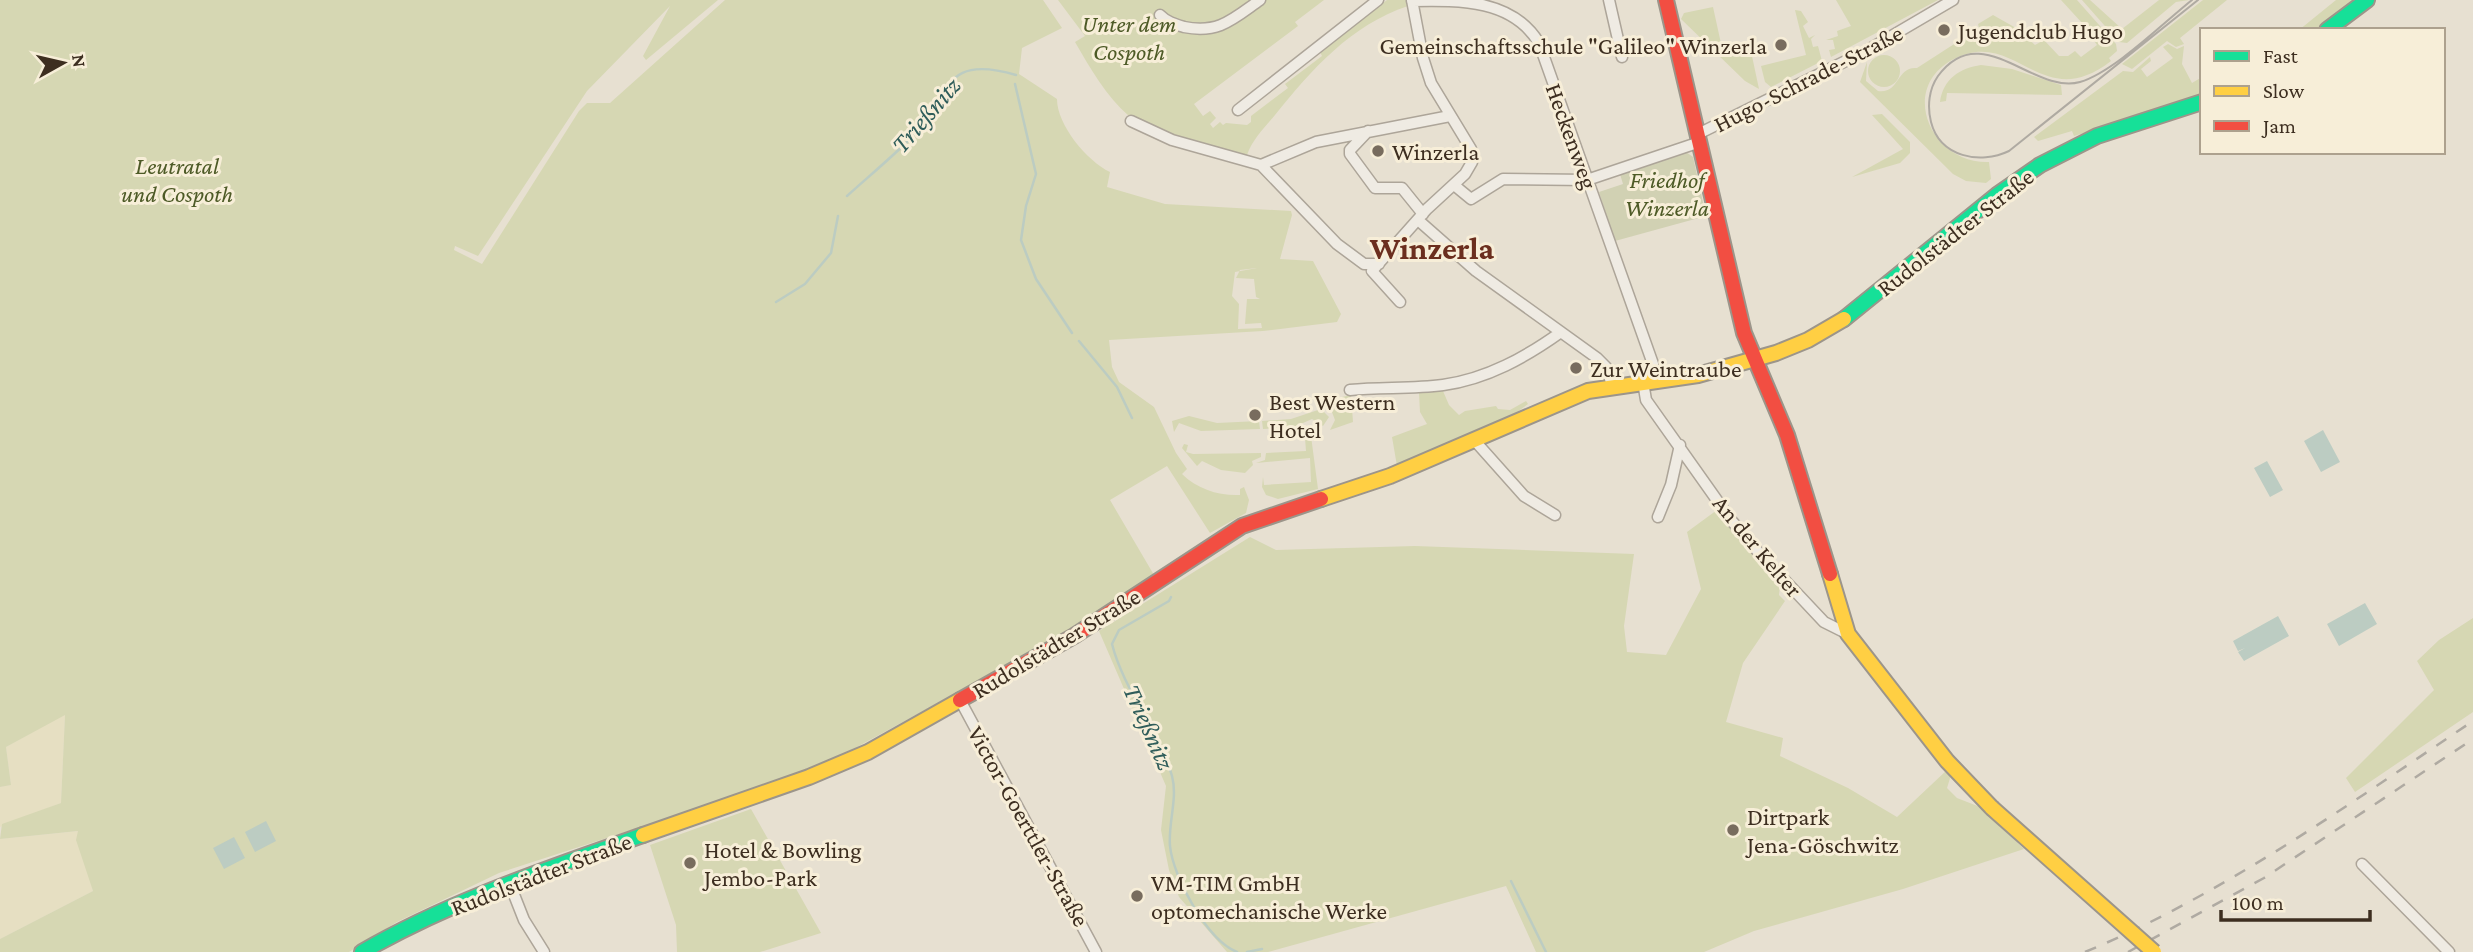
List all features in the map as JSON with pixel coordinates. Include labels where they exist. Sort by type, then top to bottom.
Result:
[{"type":"street","points":[[1160,15],[1174,24],[1204,30],[1217,29],[1260,0]]},
{"type":"street","points":[[1238,110],[1378,0]]},
{"type":"street","points":[[1609,0],[1622,57]]},
{"type":"street","points":[[1666,0],[1744,333],[1781,415],[1848,634],[1947,761],[1992,808],[2154,952]]},
{"type":"street","name":"Hugo-Schrade-Straße","points":[[1454,185],[1471,199],[1504,178],[1587,180],[1699,138],[1867,51],[1953,0]]},
{"type":"street","points":[[2330,28],[2367,0]]},
{"type":"street","points":[[1400,302],[1372,271],[1420,217],[1470,168],[1473,157],[1426,72],[1412,1]]},
{"type":"street","name":"Heckenweg","points":[[1412,1],[1483,2],[1499,5],[1525,20],[1539,43],[1653,364]]},
{"type":"street","name":"Rudolstädter Straße","points":[[362,952],[398,932],[509,881],[809,777],[868,752],[1074,636],[1241,526],[1390,476],[1588,391],[1612,385],[1698,375],[1756,359],[1808,340],[1866,303],[1997,195],[2040,165],[2097,136],[2200,103]]},
{"type":"street","points":[[1261,165],[1311,143],[1368,131],[1400,128],[1450,116]]},
{"type":"street","points":[[1131,121],[1172,140],[1261,165],[1337,244],[1364,264],[1380,263]]},
{"type":"street","points":[[1368,131],[1350,150],[1350,154],[1373,186],[1380,189],[1402,188],[1420,217],[1482,276],[1606,367],[1612,385]]},
{"type":"street","points":[[1350,390],[1433,386],[1475,378],[1521,358],[1561,332]]},
{"type":"street","name":"An der Kelter","points":[[1643,382],[1646,400],[1731,520],[1825,622],[1848,634]]},
{"type":"street","points":[[1475,441],[1524,496],[1555,515]]},
{"type":"street","points":[[1658,517],[1671,485],[1680,445]]},
{"type":"street","name":"Victor-Goerttler-Straße","points":[[960,700],[1096,952]]},
{"type":"street","points":[[2362,864],[2449,952]]},
{"type":"street","points":[[509,881],[524,920],[544,952]]},
{"type":"shaded area","points":[[2323,430],[2340,462],[2321,472],[2304,441]]},
{"type":"shaded area","points":[[2267,461],[2283,490],[2270,497],[2254,468]]},
{"type":"shaded area","points":[[2365,603],[2377,624],[2339,646],[2327,624]]},
{"type":"shaded area","points":[[2278,616],[2289,636],[2244,661],[2238,652],[2245,648],[2238,651],[2233,641]]},
{"type":"shaded area","points":[[65,714],[61,803],[0,827],[0,787],[11,785],[6,747]]},
{"type":"shaded area","points":[[266,821],[276,841],[255,852],[245,832]]},
{"type":"shaded area","points":[[79,831],[93,891],[0,939],[0,839]]},
{"type":"shaded area","points":[[234,837],[245,858],[224,869],[213,848]]},
{"type":"green space","name":"Leutratal und Cospoth","points":[[0,0],[718,0],[646,60],[643,56],[670,6],[587,91],[478,256],[455,246],[454,250],[482,264],[579,111],[587,103],[610,103],[725,0],[1043,0],[1062,28],[1022,48],[1019,74],[1057,99],[1062,120],[1075,141],[1092,160],[1110,172],[1107,187],[1165,204],[1291,211],[1280,259],[1313,261],[1341,314],[1337,322],[1263,331],[1109,340],[1112,367],[1119,382],[1154,407],[1176,453],[1187,469],[1182,474],[1201,488],[1216,493],[1240,495],[1240,489],[1244,487],[1249,500],[1246,513],[1210,533],[1167,466],[1110,500],[1154,575],[1080,625],[824,765],[499,873],[397,922],[349,952],[0,952],[0,939],[93,891],[76,840],[78,831],[0,839],[2,824],[61,803],[65,715],[6,747],[11,785],[0,787]],"holes":[[[1239,271],[1236,278],[1254,279],[1256,297],[1260,299],[1247,299],[1245,324],[1261,323],[1262,328],[1238,329],[1239,304],[1232,296],[1235,272]]]},
{"type":"green space","name":"Unter dem Cospoth","points":[[1058,0],[1255,0],[1236,14],[1194,31],[1212,34],[1265,0],[1324,0],[1295,22],[1298,26],[1194,104],[1203,116],[1210,111],[1216,118],[1210,124],[1213,128],[1220,122],[1223,125],[1247,125],[1251,122],[1251,116],[1288,88],[1285,84],[1322,56],[1320,52],[1387,0],[1408,0],[1408,6],[1368,25],[1334,50],[1303,81],[1263,129],[1247,155],[1170,136],[1140,124],[1129,116],[1106,91],[1087,62],[1075,42],[1085,36]]},
{"type":"green space","points":[[1836,0],[1938,0],[1831,57],[1829,50],[1835,49],[1833,40],[1826,40],[1838,36],[1837,31],[1851,26]]},
{"type":"green space","points":[[2061,0],[2077,0],[2116,44],[2117,51],[2109,58],[2111,61],[2086,75],[2065,79],[2046,76],[1994,53],[1974,52],[1952,60],[1936,73],[1927,89],[1925,106],[1929,123],[1938,139],[1952,151],[1969,159],[1989,162],[1991,179],[1986,183],[1966,181],[1953,174],[1860,82],[1867,62],[1866,81],[1878,91],[1885,91],[1894,85],[1905,71],[1917,68],[1979,28],[1978,24],[1993,15],[2016,28],[2035,45],[2044,40],[2059,56],[2068,56],[2075,51],[2081,57],[2097,45],[2093,35]]},
{"type":"green space","points":[[2082,0],[2090,0],[2122,29],[2159,0],[2189,0],[2176,2],[2127,43],[2119,42]]},
{"type":"green space","points":[[2203,0],[2227,0],[2180,38],[2184,44],[2176,47],[2167,41],[2132,69],[2122,64]]},
{"type":"green space","points":[[2336,0],[2355,0],[2320,28],[2301,28]]},
{"type":"green space","points":[[1713,7],[1722,48],[1749,42],[1759,89],[1745,81],[1681,19],[1684,13]]},
{"type":"green space","points":[[1795,10],[1801,11],[1808,22],[1803,26],[1809,38],[1815,35],[1811,39],[1813,47],[1818,46],[1822,61],[1771,87],[1765,82],[1761,66],[1806,55]]},
{"type":"green space","points":[[2168,44],[2177,49],[2184,46],[2182,64],[2192,83],[2200,78],[2200,94],[2074,136],[2072,131],[2038,141],[2034,137],[2123,71],[2133,72],[2150,57],[2151,61],[2141,69],[2147,77],[2173,58],[2163,47]]},
{"type":"green space","points":[[1884,55],[1895,60],[1900,71],[1895,82],[1884,87],[1873,82],[1868,71],[1873,60]]},
{"type":"green space","points":[[1981,65],[2012,69],[2061,85],[2062,95],[1947,93],[1946,101],[1940,102],[1945,87],[1954,76]]},
{"type":"green space","points":[[1882,114],[1910,142],[1910,153],[1900,163],[1852,177],[1903,149],[1872,115]]},
{"type":"green space","name":"Friedhof Winzerla","points":[[1686,152],[1693,157],[1706,216],[1615,241],[1599,192],[1623,184],[1620,174]]},
{"type":"green space","points":[[1443,391],[1449,405],[1459,415],[1465,411],[1496,406],[1498,409],[1510,410],[1526,401],[1528,404],[1512,416],[1397,466],[1392,437],[1427,424],[1420,412],[1419,393]]},
{"type":"green space","points":[[1351,395],[1353,422],[1330,430],[1335,420],[1330,407],[1333,399]]},
{"type":"green space","points":[[1321,409],[1329,417],[1323,426],[1312,419],[1294,427],[1263,429],[1262,421],[1291,419]]},
{"type":"green space","points":[[1189,416],[1217,423],[1259,421],[1260,429],[1201,431],[1179,423],[1174,432],[1172,421]]},
{"type":"green space","points":[[1311,436],[1318,489],[1278,499],[1266,495],[1262,487],[1263,477],[1264,485],[1311,482],[1310,458],[1256,463],[1265,460],[1266,453],[1306,451],[1305,438]]},
{"type":"green space","points":[[1184,444],[1188,445],[1186,452],[1193,454],[1261,453],[1261,457],[1252,461],[1253,465],[1245,473],[1221,470],[1202,461],[1197,466],[1182,448]]},
{"type":"green space","points":[[1717,510],[1780,586],[1779,595],[1785,601],[1743,663],[1726,722],[1783,738],[1780,756],[1848,788],[1897,817],[1947,770],[1951,775],[1947,788],[1957,798],[1980,807],[2024,849],[1903,889],[1754,931],[1704,952],[1536,952],[1506,886],[1268,952],[1227,952],[1179,897],[1169,870],[1161,830],[1166,786],[1099,631],[1250,537],[1276,550],[1415,546],[1634,554],[1624,626],[1627,652],[1666,655],[1701,589],[1687,532]]},
{"type":"green space","points":[[2473,618],[2473,712],[2355,792],[2346,778],[2434,690],[2417,661],[2439,640]]},
{"type":"green space","points":[[751,809],[821,933],[760,952],[677,952],[676,925],[650,845]]},
{"type":"waterway","name":"Trießnitz","points":[[847,196],[911,138],[942,93],[961,74],[974,70],[992,70],[1016,75]]},
{"type":"waterway","name":"Trießnitz","points":[[1015,84],[1036,174],[1026,206],[1021,240],[1036,279],[1072,333]]},
{"type":"waterway","name":"Trießnitz","points":[[776,302],[805,284],[831,253],[838,216]]},
{"type":"waterway","name":"Trießnitz","points":[[1079,341],[1117,387],[1132,418]]},
{"type":"waterway","name":"Trießnitz","points":[[1171,597],[1169,601],[1119,630],[1112,644],[1117,661],[1159,743],[1172,776],[1174,793],[1170,846],[1178,874],[1203,921],[1214,935],[1237,952]]},
{"type":"waterway","name":"Trießnitz","points":[[1511,881],[1546,952]]},
{"type":"waterway","name":"Trießnitz","points":[[1247,952],[1262,949]]},
{"type":"tram line","points":[[2192,0],[2123,58],[2080,82],[2062,83],[2044,78],[1989,55],[1972,54],[1955,60],[1938,76],[1931,92],[1930,116],[1936,134],[1943,143],[1963,155],[1986,157],[2009,151],[2198,0]]},
{"type":"railway","points":[[2085,952],[2187,903],[2285,846],[2473,721]]},
{"type":"railway","points":[[2128,952],[2264,878],[2473,739]]},
{"type":"traffic: fast","points":[[2330,28],[2367,0]]},
{"type":"traffic: fast","points":[[1844,319],[1997,195],[2040,165],[2097,136],[2200,103]]},
{"type":"traffic: fast","points":[[362,952],[464,902],[643,835]]},
{"type":"traffic: slow","points":[[1321,499],[1390,476],[1588,391],[1698,375],[1776,353],[1808,340],[1844,319]]},
{"type":"traffic: slow","points":[[1830,574],[1848,634],[1947,761],[1992,808]]},
{"type":"traffic: slow","points":[[643,835],[809,777],[868,752],[960,700]]},
{"type":"traffic: slow","points":[[1992,808],[2154,952]]},
{"type":"traffic: jam","points":[[1666,0],[1744,333],[1787,435],[1830,574]]},
{"type":"traffic: jam","points":[[960,700],[1074,636],[1242,526],[1321,499]]},
{"type":"place","name":"Jugendclub Hugo","points":[[1944,30]]},
{"type":"place","name":"Gemeinschaftsschule \"Galileo\" Winzerla","points":[[1781,45]]},
{"type":"place","name":"Winzerla","points":[[1378,151]]},
{"type":"place","name":"Zur Weintraube","points":[[1576,368]]},
{"type":"place","name":"Best Western Hotel","points":[[1255,415]]},
{"type":"place","name":"Dirtpark Jena-Göschwitz","points":[[1733,830]]},
{"type":"place","name":"Hotel & Bowling Jembo-Park","points":[[690,863]]},
{"type":"place","name":"VM-TIM GmbH optomechanische Werke","points":[[1137,896]]},
{"type":"district","name":"Winzerla","points":[[1432,248]]}]
